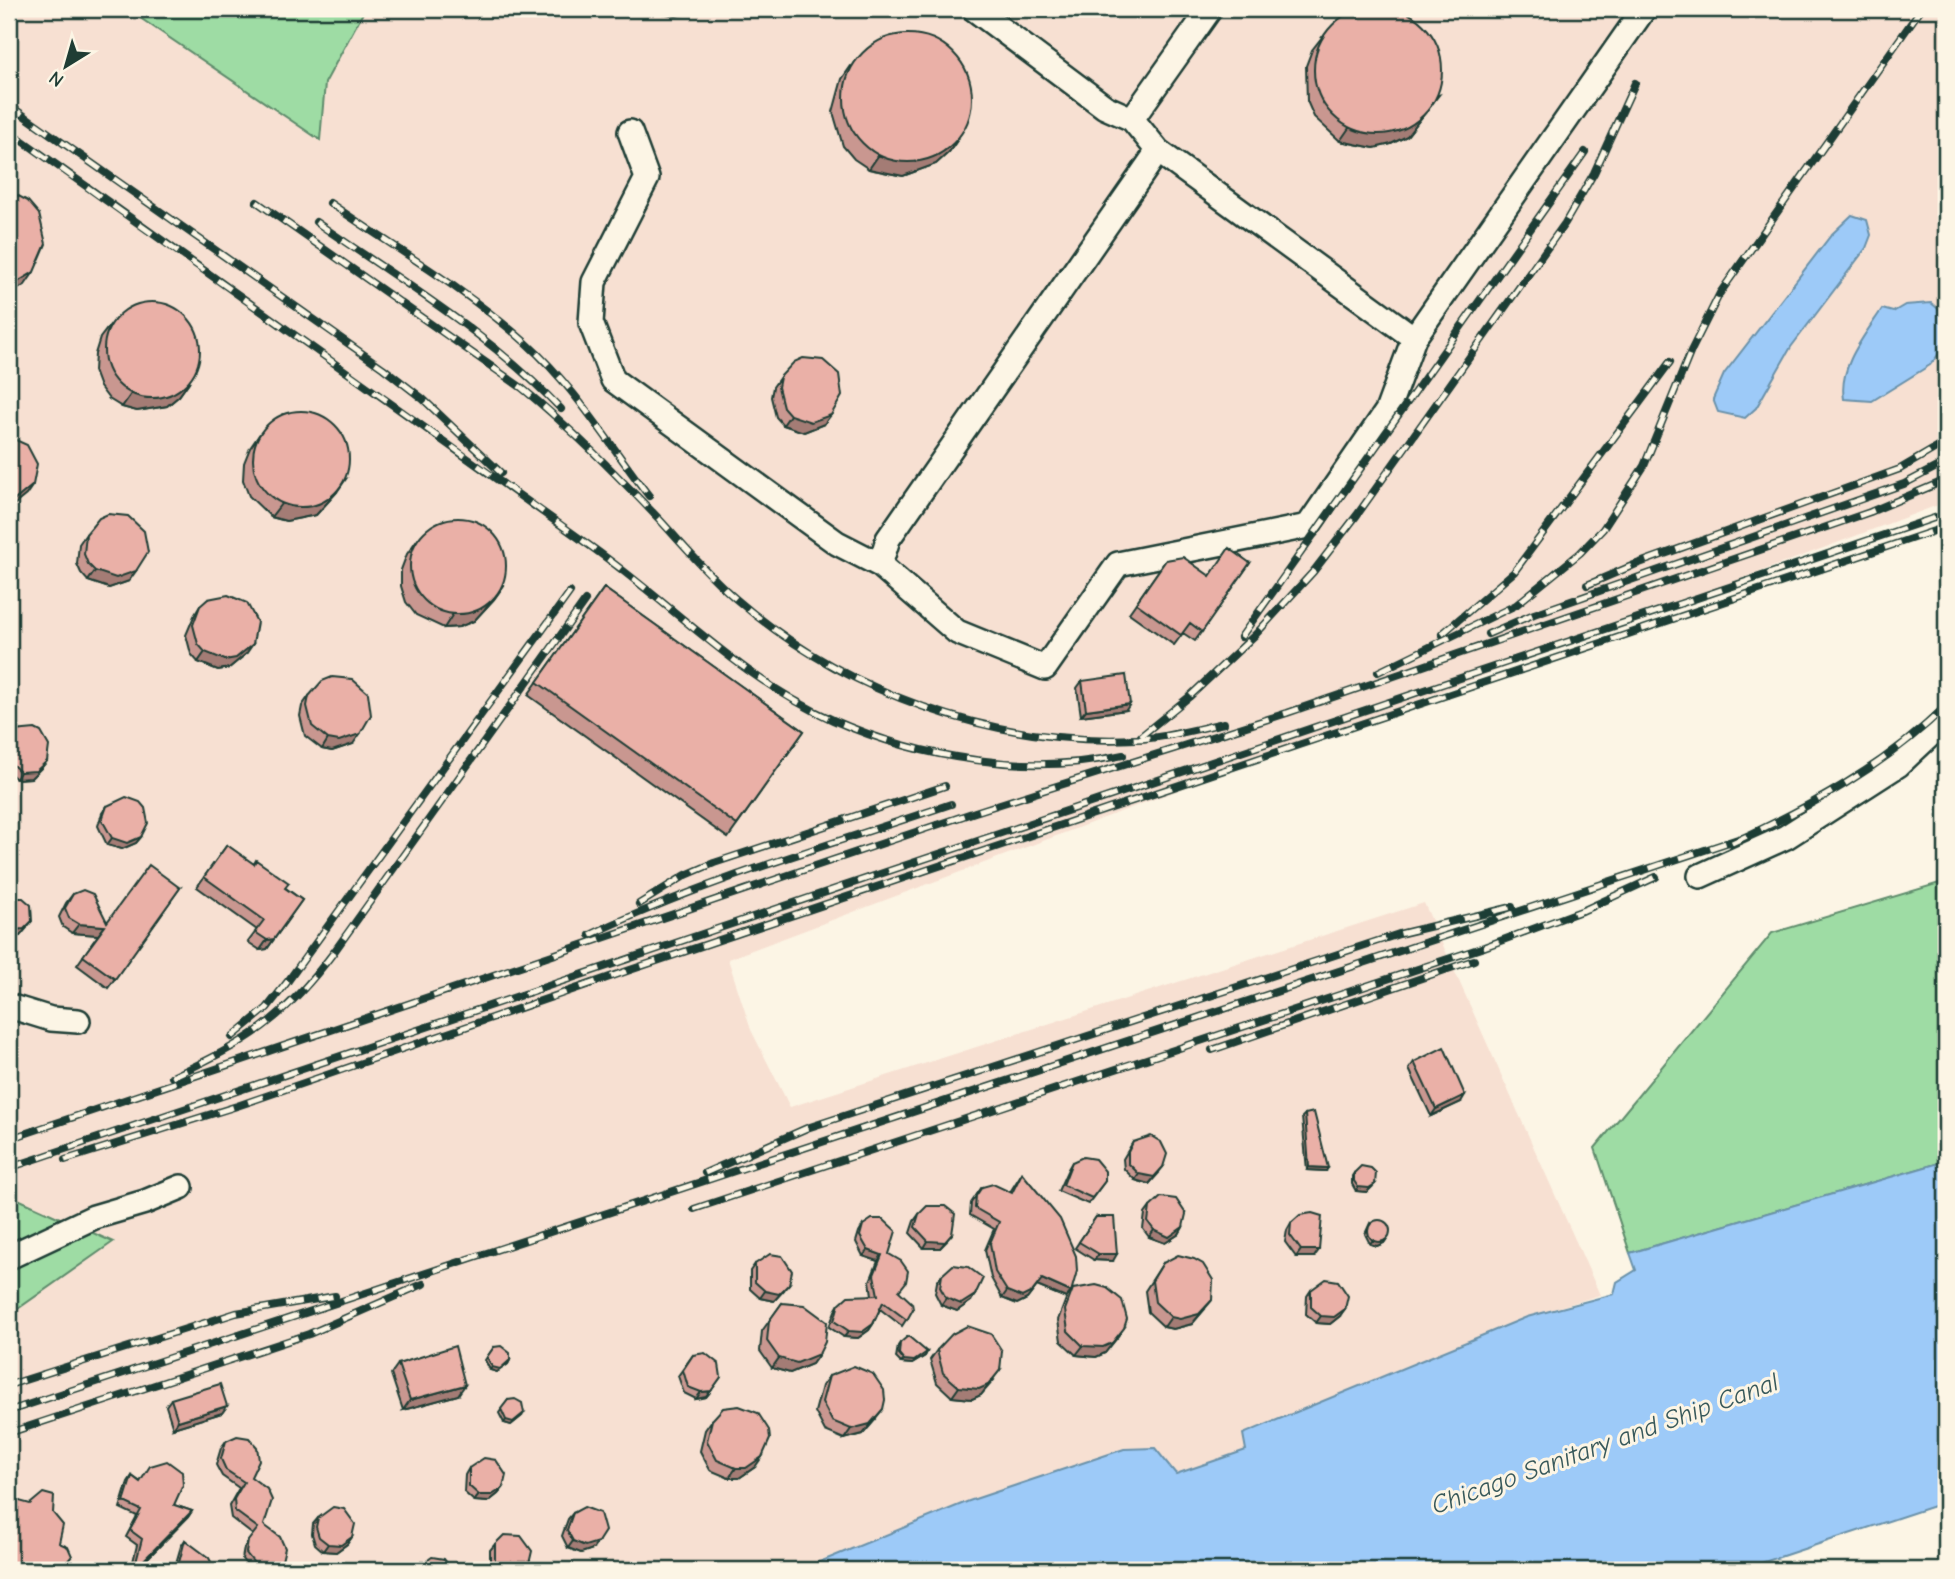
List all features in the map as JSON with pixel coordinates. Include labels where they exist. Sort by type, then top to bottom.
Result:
[{"type":"lane","points":[[974,9],[1105,107],[1132,119],[1158,151],[1413,338]]},
{"type":"lane","points":[[1132,119],[1210,9]]},
{"type":"lane","points":[[630,132],[647,178],[594,282],[591,323],[613,380],[837,543],[880,565],[957,632],[1045,668],[1118,564],[1308,526],[1387,411],[1413,338],[1644,9]]},
{"type":"lane","points":[[880,565],[888,539],[1158,151]]},
{"type":"lane","points":[[1700,876],[1786,837],[1898,765],[1946,720]]},
{"type":"lane","points":[[9,1006],[51,1019],[78,1021]]},
{"type":"lane","points":[[9,1257],[94,1217],[145,1202],[181,1187]]},
{"type":"shaded area","points":[[9,9],[1946,9],[1946,502],[728,959],[751,1030],[790,1107],[1424,903],[1600,1295],[1527,1317],[1243,1434],[1246,1450],[1176,1474],[1155,1448],[907,1529],[828,1557],[800,1570],[9,1570],[9,1315],[112,1242],[9,1195]]},
{"type":"green space","points":[[127,9],[365,9],[325,83],[320,140]]},
{"type":"green space","points":[[1946,881],[1946,1161],[1630,1253],[1595,1148],[1772,933]]},
{"type":"green space","points":[[9,1195],[113,1242],[9,1315]]},
{"type":"water","points":[[1852,215],[1867,220],[1871,235],[1866,248],[1791,347],[1756,408],[1745,418],[1718,412],[1713,399],[1724,374],[1832,234]]},
{"type":"water","points":[[1931,303],[1946,315],[1946,345],[1930,365],[1872,401],[1844,399],[1843,387],[1849,363],[1882,309],[1893,312],[1905,305]]},
{"type":"water","name":"Chicago Sanitary and Ship Canal","points":[[1946,1161],[1946,1502],[1740,1570],[800,1570],[969,1501],[1124,1449],[1155,1448],[1176,1474],[1246,1450],[1243,1434],[1527,1317],[1614,1294],[1617,1282],[1636,1270],[1630,1253]]},
{"type":"building","points":[[1378,6],[1402,11],[1423,25],[1437,46],[1442,70],[1437,94],[1423,115],[1402,129],[1378,134],[1354,129],[1333,115],[1319,94],[1314,70],[1319,46],[1333,25],[1354,11]]},
{"type":"building","points":[[908,34],[933,39],[953,53],[967,73],[972,98],[967,123],[953,143],[933,157],[908,162],[883,157],[863,143],[849,123],[844,98],[849,73],[863,53],[883,39]]},
{"type":"building","points":[[9,193],[28,201],[39,214],[46,244],[34,272],[9,287]]},
{"type":"building","points":[[152,302],[170,305],[186,316],[197,332],[200,350],[197,368],[186,384],[170,395],[152,398],[134,395],[118,384],[107,368],[104,350],[107,332],[118,316],[134,305]]},
{"type":"building","points":[[803,358],[823,360],[839,374],[842,396],[831,415],[811,422],[790,415],[783,407],[778,387],[780,377],[794,362]]},
{"type":"building","points":[[301,411],[319,415],[335,425],[345,441],[349,459],[345,477],[335,493],[319,503],[301,507],[283,503],[267,493],[257,477],[253,459],[257,441],[267,425],[283,415]]},
{"type":"building","points":[[9,437],[27,445],[37,464],[33,485],[16,499],[9,499]]},
{"type":"building","points":[[108,514],[128,516],[144,531],[148,552],[136,571],[116,578],[95,571],[84,554],[86,534],[99,518]]},
{"type":"building","points":[[458,518],[476,522],[492,532],[502,548],[506,566],[502,584],[492,600],[476,610],[458,614],[440,610],[424,600],[414,584],[410,566],[414,548],[424,532],[440,522]]},
{"type":"building","points":[[1229,548],[1250,563],[1202,632],[1190,623],[1181,635],[1136,603],[1166,560],[1183,557],[1210,576]]},
{"type":"building","points":[[604,588],[804,731],[737,825],[537,682]]},
{"type":"building","points":[[228,595],[247,603],[257,622],[253,644],[236,658],[225,660],[205,652],[198,644],[193,625],[200,606],[208,599]]},
{"type":"building","points":[[1126,675],[1130,704],[1086,710],[1082,681]]},
{"type":"building","points":[[332,677],[352,679],[368,693],[371,715],[360,734],[339,741],[328,739],[312,726],[307,706],[309,696],[322,681]]},
{"type":"building","points":[[35,729],[41,732],[49,746],[47,761],[36,771],[20,772],[9,761],[9,738],[14,731]]},
{"type":"building","points":[[126,797],[140,802],[145,808],[148,823],[141,837],[127,843],[112,838],[102,820],[107,806]]},
{"type":"building","points":[[9,839],[17,848],[15,860],[9,864]]},
{"type":"building","points":[[227,845],[254,864],[256,860],[289,883],[285,888],[302,900],[274,939],[267,940],[255,932],[264,920],[204,877]]},
{"type":"building","points":[[149,865],[180,888],[115,979],[83,956],[105,926],[79,924],[69,918],[65,908],[73,894],[83,890],[93,894],[107,922]]},
{"type":"building","points":[[12,898],[23,898],[31,905],[32,921],[24,929],[9,928],[9,901]]},
{"type":"building","points":[[1444,1047],[1465,1095],[1436,1109],[1414,1062]]},
{"type":"building","points":[[1314,1112],[1328,1168],[1309,1167],[1305,1114]]},
{"type":"building","points":[[1151,1136],[1161,1142],[1167,1154],[1163,1167],[1154,1177],[1139,1174],[1128,1163],[1128,1152],[1133,1142]]},
{"type":"building","points":[[1083,1157],[1095,1159],[1105,1171],[1105,1181],[1092,1198],[1063,1185],[1072,1162]]},
{"type":"building","points":[[1361,1166],[1371,1168],[1376,1173],[1375,1184],[1369,1188],[1358,1187],[1354,1181],[1354,1173]]},
{"type":"building","points":[[1022,1173],[1060,1219],[1076,1256],[1077,1271],[1071,1292],[1042,1279],[1032,1292],[1022,1297],[1007,1291],[995,1272],[990,1243],[999,1222],[975,1208],[976,1196],[982,1187],[993,1184],[1012,1193]]},
{"type":"building","points":[[1161,1197],[1176,1199],[1186,1214],[1183,1227],[1169,1237],[1154,1230],[1148,1222],[1150,1207]]},
{"type":"building","points":[[927,1206],[945,1206],[955,1214],[952,1234],[945,1242],[928,1241],[915,1227],[919,1214]]},
{"type":"building","points":[[1312,1213],[1322,1216],[1319,1250],[1301,1250],[1290,1235],[1291,1223],[1300,1215]]},
{"type":"building","points":[[1096,1217],[1114,1217],[1117,1254],[1099,1254],[1079,1242]]},
{"type":"building","points":[[872,1219],[883,1219],[896,1231],[889,1254],[901,1261],[908,1271],[906,1282],[899,1291],[912,1303],[913,1309],[907,1320],[883,1302],[873,1324],[862,1332],[849,1331],[834,1321],[839,1304],[848,1296],[878,1295],[874,1275],[882,1255],[868,1250],[860,1236],[863,1225]]},
{"type":"building","points":[[1379,1220],[1387,1223],[1390,1231],[1387,1239],[1379,1242],[1371,1239],[1368,1231],[1371,1223]]},
{"type":"building","points":[[770,1254],[782,1256],[792,1271],[789,1284],[779,1294],[765,1291],[755,1282],[755,1264]]},
{"type":"building","points":[[1178,1255],[1203,1264],[1213,1280],[1212,1300],[1199,1314],[1180,1319],[1171,1317],[1155,1302],[1152,1281],[1163,1263]]},
{"type":"building","points":[[953,1265],[968,1267],[983,1278],[975,1295],[961,1304],[946,1298],[940,1287],[942,1275]]},
{"type":"building","points":[[1326,1279],[1338,1281],[1348,1296],[1345,1309],[1334,1317],[1321,1316],[1311,1307],[1311,1290]]},
{"type":"building","points":[[1096,1285],[1107,1288],[1122,1300],[1127,1319],[1124,1328],[1112,1343],[1103,1347],[1083,1346],[1068,1331],[1065,1310],[1073,1289]]},
{"type":"building","points":[[782,1303],[804,1305],[827,1322],[825,1342],[819,1354],[797,1363],[779,1358],[767,1341],[769,1321]]},
{"type":"building","points":[[967,1326],[991,1334],[1002,1351],[1000,1370],[988,1385],[979,1389],[959,1387],[943,1373],[937,1350],[952,1334]]},
{"type":"building","points":[[908,1336],[927,1352],[914,1361],[904,1360],[899,1354],[900,1343]]},
{"type":"building","points":[[455,1346],[465,1385],[410,1400],[398,1364]]},
{"type":"building","points":[[501,1346],[510,1353],[510,1360],[500,1369],[492,1367],[487,1357],[494,1347]]},
{"type":"building","points":[[705,1353],[719,1364],[721,1377],[711,1391],[701,1392],[688,1387],[683,1370],[693,1355]]},
{"type":"building","points":[[854,1366],[873,1374],[884,1390],[885,1400],[883,1409],[870,1424],[851,1429],[832,1421],[822,1402],[829,1376]]},
{"type":"building","points":[[220,1384],[227,1406],[178,1421],[171,1399]]},
{"type":"building","points":[[515,1399],[522,1403],[524,1413],[513,1422],[506,1420],[501,1409],[508,1400]]},
{"type":"building","points":[[739,1406],[758,1413],[769,1430],[770,1439],[762,1457],[746,1468],[736,1468],[717,1460],[707,1441],[712,1420],[723,1408]]},
{"type":"building","points":[[237,1436],[249,1438],[257,1447],[259,1460],[251,1477],[267,1489],[272,1500],[264,1525],[280,1537],[285,1548],[282,1561],[271,1569],[258,1568],[246,1553],[248,1541],[258,1528],[235,1511],[234,1499],[244,1482],[226,1470],[221,1459],[226,1441]]},
{"type":"building","points":[[484,1458],[496,1460],[506,1475],[503,1488],[492,1495],[479,1495],[469,1486],[469,1468]]},
{"type":"building","points":[[167,1461],[182,1472],[183,1485],[174,1505],[192,1511],[134,1570],[142,1539],[130,1530],[141,1510],[124,1502],[132,1476],[140,1482],[150,1466]]},
{"type":"building","points":[[43,1493],[54,1496],[53,1513],[63,1525],[59,1543],[68,1547],[72,1556],[66,1563],[49,1568],[50,1570],[9,1570],[9,1507],[16,1500],[30,1504]]},
{"type":"building","points":[[333,1507],[344,1509],[355,1524],[352,1537],[341,1545],[328,1544],[319,1537],[316,1527],[318,1518]]},
{"type":"building","points":[[584,1507],[600,1513],[605,1531],[598,1542],[585,1546],[573,1541],[567,1530],[573,1513]]},
{"type":"building","points":[[504,1535],[521,1536],[532,1551],[529,1564],[520,1570],[504,1570],[495,1562],[495,1544]]},
{"type":"building","points":[[185,1540],[209,1558],[215,1570],[177,1570]]},
{"type":"building","points":[[432,1557],[444,1559],[452,1570],[418,1570],[418,1567]]},
{"type":"railway","points":[[1378,672],[1516,605],[1580,553],[1603,529],[1644,466],[1691,351],[1720,293],[1921,9]]},
{"type":"railway","points":[[1141,736],[1189,697],[1255,635],[1313,572],[1357,515],[1565,223],[1594,173],[1635,83]]},
{"type":"railway","points":[[9,105],[383,368],[423,399],[501,473]]},
{"type":"railway","points":[[9,131],[593,548],[738,663],[800,703],[867,734],[939,754],[976,760],[1050,764],[1123,755]]},
{"type":"railway","points":[[1241,637],[1585,152]]},
{"type":"railway","points":[[257,202],[522,388],[609,468],[726,590],[778,632],[824,661],[872,686],[922,706],[975,722],[1028,733],[1082,739],[1136,739],[1224,723]]},
{"type":"railway","points":[[330,203],[455,287],[526,343],[576,397],[649,496]]},
{"type":"railway","points":[[316,222],[475,332],[505,356],[561,409]]},
{"type":"railway","points":[[1442,634],[1514,572],[1670,362]]},
{"type":"railway","points":[[1587,585],[1634,565],[1900,469],[1946,442]]},
{"type":"railway","points":[[1488,634],[1534,614],[1904,484],[1946,462]]},
{"type":"railway","points":[[9,1139],[975,812],[1287,713],[1870,512],[1946,480]]},
{"type":"railway","points":[[9,1168],[1946,514]]},
{"type":"railway","points":[[65,1160],[237,1106],[630,970],[1946,527]]},
{"type":"railway","points":[[232,1037],[267,1008],[288,981],[570,592]]},
{"type":"railway","points":[[172,1077],[243,1040],[298,996],[334,952],[585,601]]},
{"type":"railway","points":[[1732,843],[1845,784],[1898,748],[1946,706]]},
{"type":"railway","points":[[639,904],[686,875],[714,863],[945,786]]},
{"type":"railway","points":[[590,935],[723,880],[951,804]]},
{"type":"railway","points":[[9,1411],[1741,838]]},
{"type":"railway","points":[[1582,911],[1656,877]]},
{"type":"railway","points":[[705,1173],[807,1128],[1399,934],[1512,907]]},
{"type":"railway","points":[[694,1209],[1484,947],[1592,907]]},
{"type":"railway","points":[[1212,1050],[1474,960]]},
{"type":"railway","points":[[9,1433],[309,1334],[423,1284]]},
{"type":"railway","points":[[9,1385],[236,1313],[335,1296]]}]
